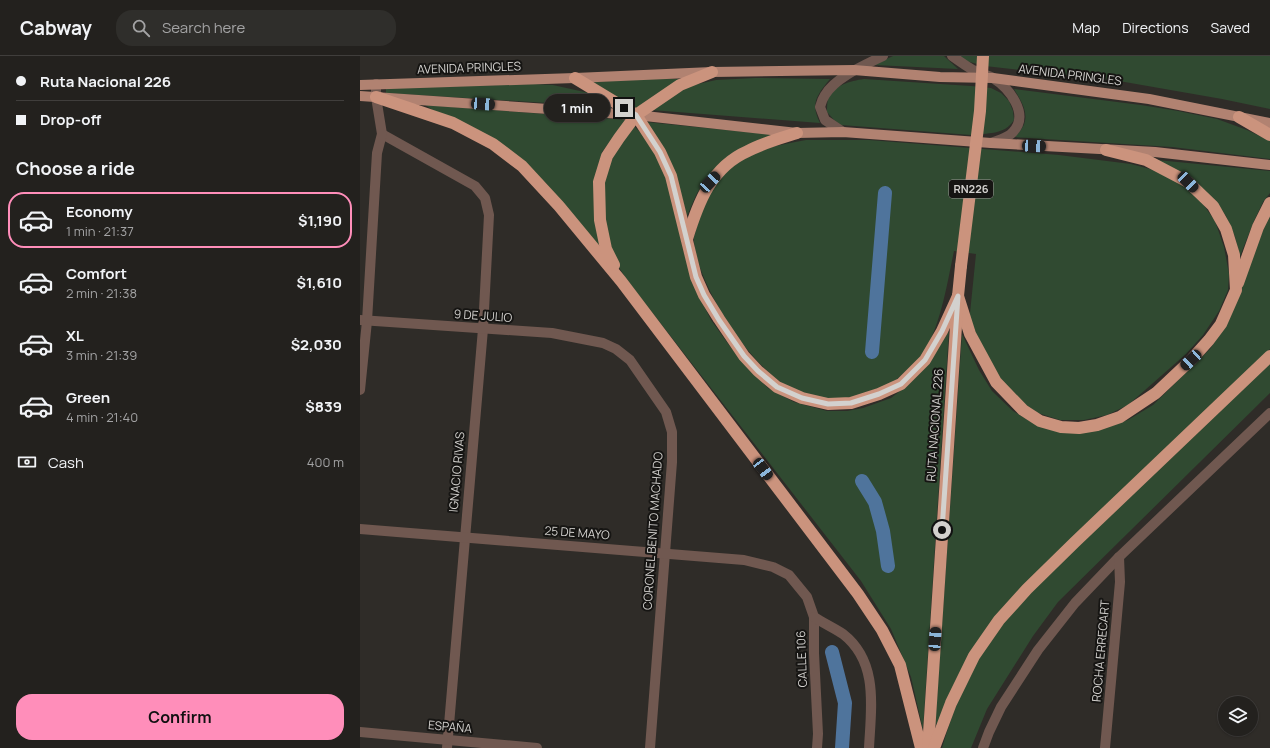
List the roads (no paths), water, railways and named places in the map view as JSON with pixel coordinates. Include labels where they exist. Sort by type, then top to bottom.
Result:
[{"type":"highway","name":"RUTA NACIONAL 226","points":[[928,748],[958,296],[980,111],[983,56]]},
{"type":"highway","points":[[621,281],[606,249],[600,220],[599,182],[607,156],[636,115],[680,85],[712,72]]},
{"type":"highway","points":[[575,78],[636,115],[660,152],[671,176],[696,277],[704,295],[744,356],[758,371],[777,387],[802,398],[828,404],[851,403],[879,394],[901,384],[925,360],[942,331],[958,296]]},
{"type":"highway","points":[[376,97],[453,123],[493,144],[522,166],[559,206],[621,281],[853,588],[882,630],[900,665],[921,748]]},
{"type":"highway","points":[[1239,117],[1270,135]]},
{"type":"highway","points":[[687,239],[697,208],[710,182],[726,164],[747,151],[797,133]]},
{"type":"highway","points":[[1106,150],[1146,160],[1188,182],[1213,206],[1226,229],[1234,255],[1236,290]]},
{"type":"highway","points":[[958,296],[970,334],[996,382],[1024,410],[1040,421],[1060,427],[1079,428],[1097,425],[1120,417],[1156,393],[1210,340],[1221,324],[1236,290],[1258,227],[1270,203]]},
{"type":"highway","points":[[934,748],[951,703],[974,656],[999,620],[1027,589],[1075,542],[1270,356]]},
{"type":"main road","name":"AVENIDA PRINGLES","points":[[360,84],[575,78],[712,72],[854,70],[940,77],[993,78],[1148,99],[1270,123]]},
{"type":"main road","points":[[360,96],[636,115],[797,133],[843,132],[992,143],[1155,152],[1270,165]]},
{"type":"street","points":[[843,132],[825,120],[820,107],[825,94],[854,70],[883,56]]},
{"type":"street","points":[[952,56],[972,70],[993,78],[1006,90],[1015,102],[1020,114],[1014,132],[1005,138],[992,143]]},
{"type":"street","points":[[360,390],[363,321],[377,153],[382,134],[376,97],[376,84]]},
{"type":"street","name":"IGNACIO RIVAS","points":[[382,134],[475,186],[485,198],[489,215],[483,329],[447,744]]},
{"type":"street","name":"9 DE JULIO","points":[[363,321],[552,333],[603,343]]},
{"type":"street","name":"CORONEL BENITO MACHADO","points":[[603,343],[616,349],[630,360],[666,412],[672,432],[672,462],[650,748]]},
{"type":"street","points":[[983,748],[1001,707],[1038,650],[1074,604],[1119,557],[1270,413]]},
{"type":"street","name":"25 DE MAYO","points":[[360,529],[744,560],[773,567],[789,576]]},
{"type":"street","name":"ROCHA ERRECART","points":[[1105,748],[1120,582],[1119,557]]},
{"type":"street","name":"CALLE 106","points":[[789,576],[807,597],[814,617],[814,653],[818,734],[817,748]]},
{"type":"street","points":[[814,617],[843,635],[857,650],[865,665],[871,683],[872,694],[869,748]]},
{"type":"street","name":"ESPAÑA","points":[[360,732],[447,744],[537,748]]},
{"type":"waterway","points":[[872,352],[885,193]]},
{"type":"waterway","points":[[862,481],[875,502],[883,531],[888,566]]},
{"type":"waterway","points":[[832,652],[845,703],[842,748]]}]
